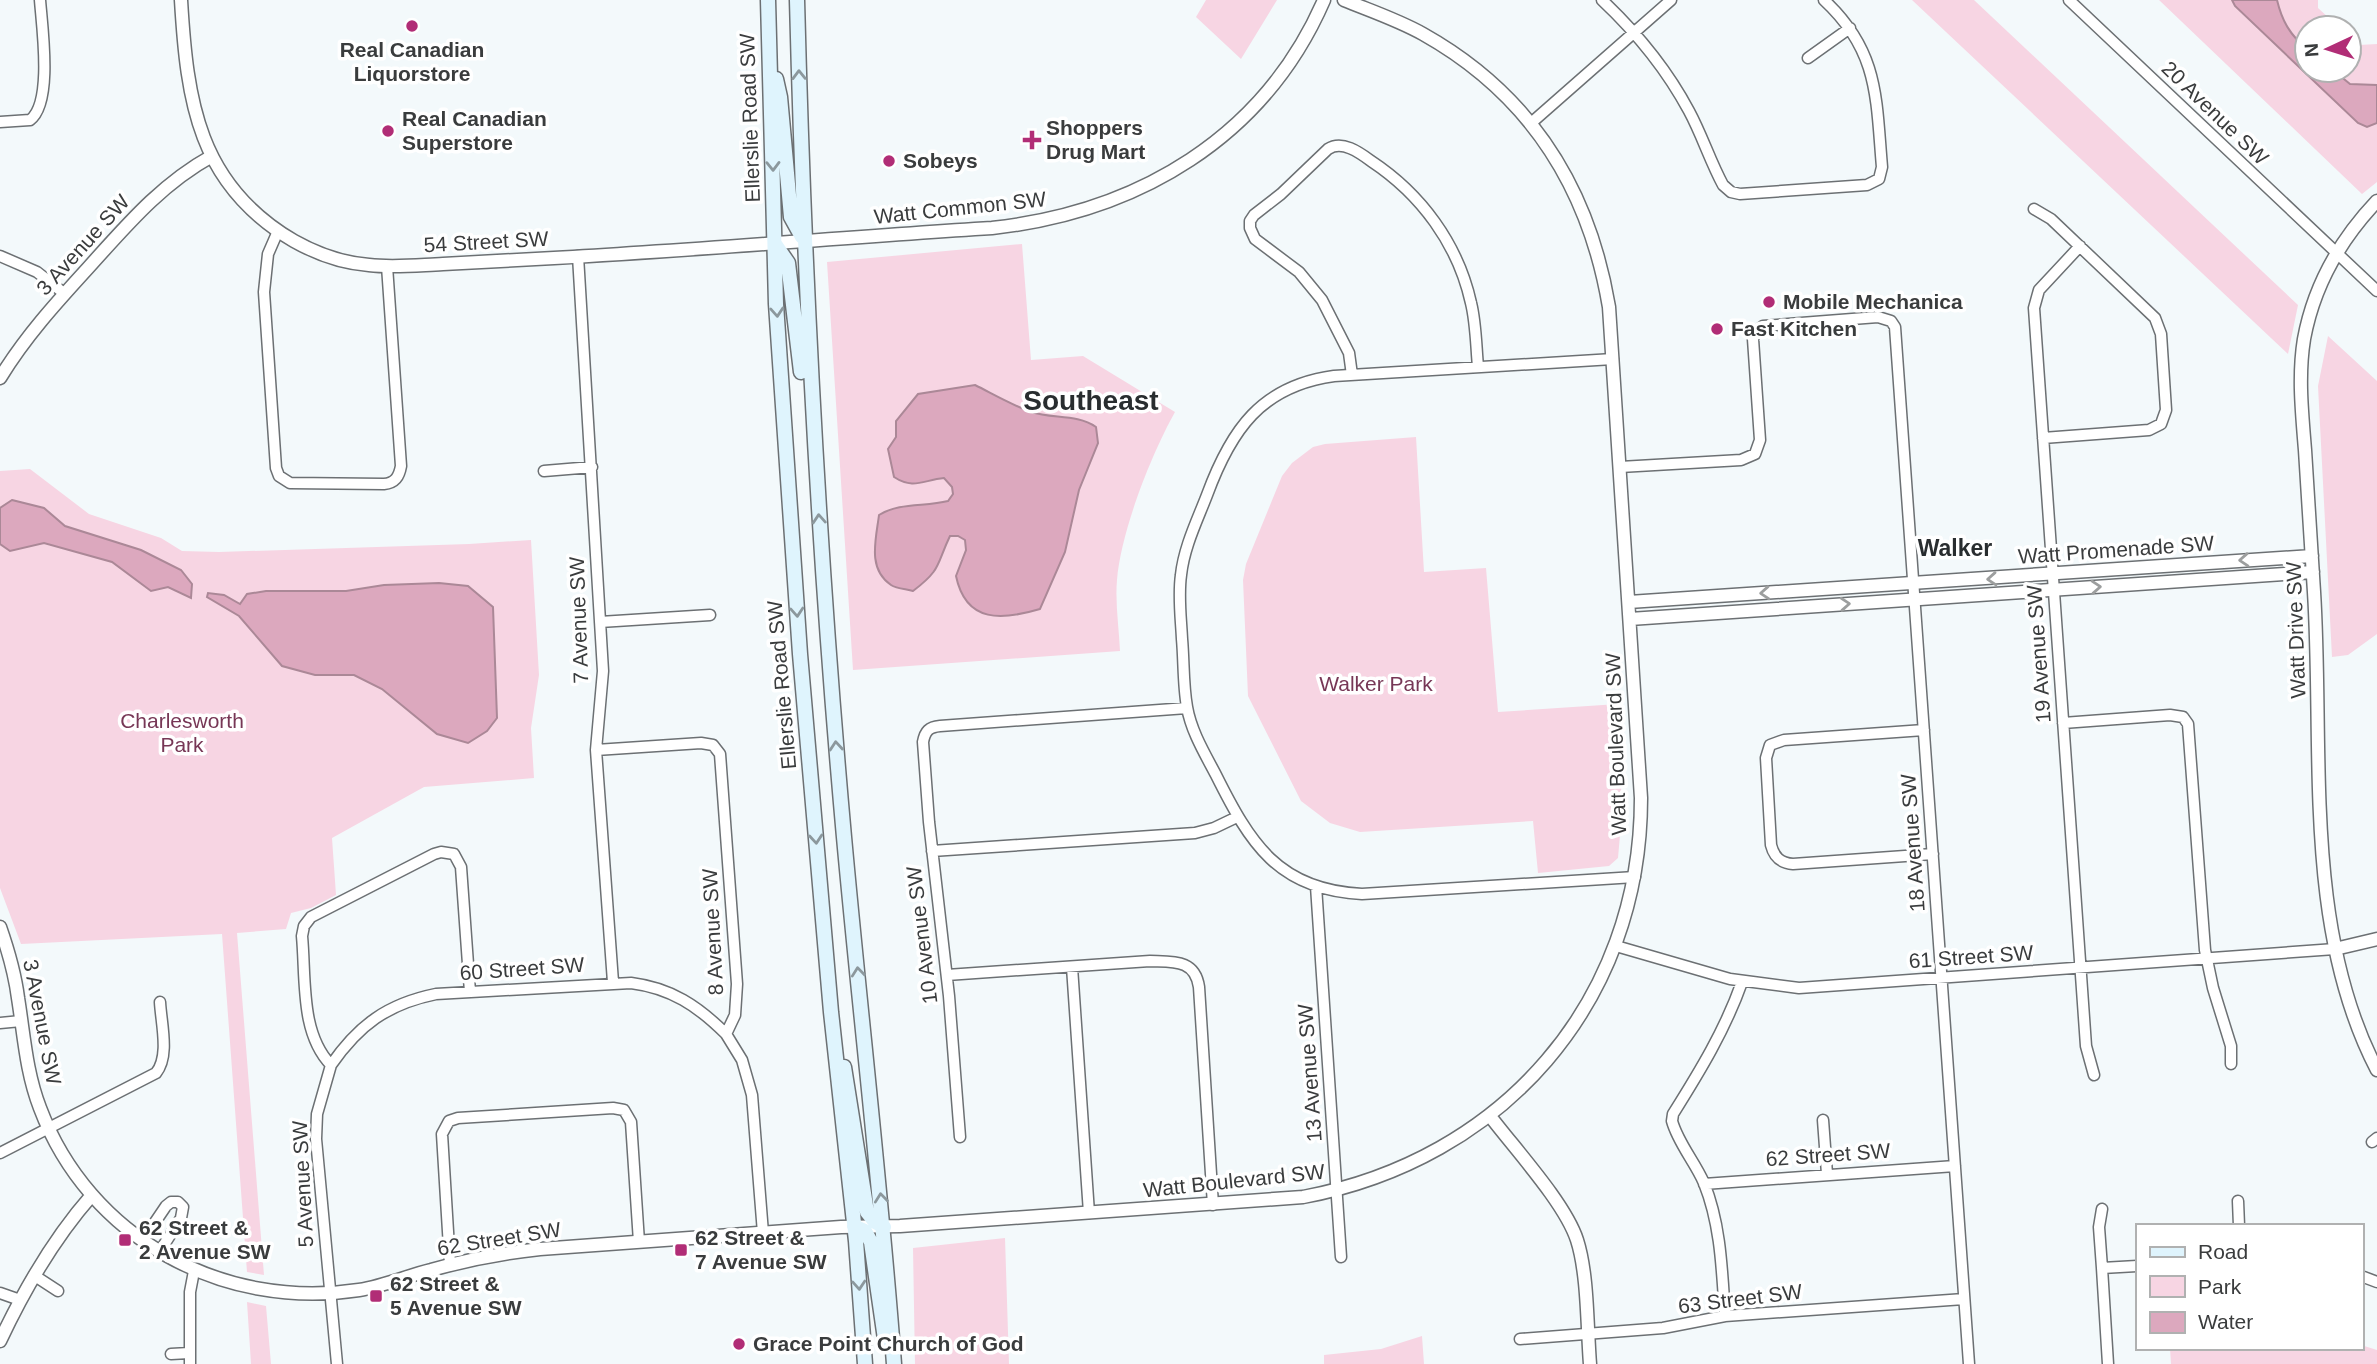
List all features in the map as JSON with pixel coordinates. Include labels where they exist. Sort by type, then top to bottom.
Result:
[{"type":"main road","name":"Ellerslie Road SW","points":[[768,0],[775,244],[800,654],[865,1364]]},
{"type":"main road","points":[[789,0],[799,51]]},
{"type":"main road","points":[[797,0],[813,428],[844,839],[884,1227],[893,1364]]},
{"type":"main road","points":[[769,50],[780,96],[791,217],[804,241]]},
{"type":"main road","points":[[775,244],[788,264],[802,380],[813,428]]},
{"type":"main road","points":[[831,1012],[849,1089],[867,1212],[875,1222],[884,1227]]},
{"type":"main road","points":[[854,1226],[865,1231],[871,1242],[882,1327],[893,1364]]},
{"type":"street","points":[[0,122],[34,118],[39,107],[44,79],[40,0]]},
{"type":"street","name":"54 Street SW","points":[[181,0],[189,94],[212,156],[242,198],[278,231],[305,247],[330,257],[353,264],[387,266],[804,241]]},
{"type":"street","name":"Watt Common SW","points":[[804,241],[1018,225],[1098,206],[1143,188],[1205,151],[1241,120],[1278,77],[1306,35],[1324,0]]},
{"type":"street","name":"Watt Boulevard SW","points":[[854,1226],[884,1227],[1285,1199],[1337,1190],[1402,1168],[1462,1136],[1523,1087],[1574,1026],[1601,980],[1616,946],[1635,877],[1642,798],[1613,359],[1604,279],[1589,225],[1565,173],[1530,124],[1497,88],[1462,59],[1405,25],[1345,0]]},
{"type":"street","points":[[1602,0],[1635,33],[1677,90],[1701,135],[1720,181],[1728,190],[1740,194],[1867,185],[1879,179],[1882,167],[1874,80],[1866,57],[1850,28],[1824,0]]},
{"type":"street","points":[[1530,124],[1671,0]]},
{"type":"street","name":"20 Avenue SW","points":[[2068,0],[2377,291]]},
{"type":"street","points":[[1808,58],[1850,28]]},
{"type":"street","points":[[1352,375],[1346,346],[1322,300],[1298,272],[1255,239],[1250,228],[1254,215],[1335,145],[1349,148],[1386,171],[1412,195],[1441,229],[1460,267],[1472,304],[1478,367]]},
{"type":"street","name":"3 Avenue SW","points":[[0,378],[23,343],[144,206],[172,182],[212,156]]},
{"type":"street","name":"Watt Drive SW","points":[[2377,201],[2336,253],[2314,301],[2308,320],[2301,392],[2313,572],[2322,831],[2334,950],[2355,1017],[2377,1070]]},
{"type":"street","points":[[2034,209],[2051,219],[2155,318],[2161,334],[2166,410],[2161,424],[2148,430],[2043,438]]},
{"type":"street","points":[[278,231],[268,254],[264,292],[276,468],[282,479],[296,484],[389,484],[396,480],[401,466],[387,266]]},
{"type":"street","name":"19 Avenue SW","points":[[2080,246],[2042,286],[2035,298],[2086,1046],[2094,1075]]},
{"type":"street","points":[[0,256],[37,272],[65,294]]},
{"type":"street","name":"7 Avenue SW","points":[[578,256],[603,671],[596,750],[613,982]]},
{"type":"street","name":"18 Avenue SW","points":[[1620,467],[1741,460],[1755,454],[1760,440],[1753,343],[1756,332],[1763,327],[1878,317],[1891,321],[1896,332],[1969,1364]]},
{"type":"street","points":[[1613,359],[1352,375],[1315,379],[1290,388],[1258,409],[1234,434],[1217,467],[1189,542],[1181,575],[1180,596],[1187,708],[1200,745],[1248,835],[1266,857],[1290,873],[1317,886],[1343,893],[1362,894],[1635,877]]},
{"type":"street","points":[[544,471],[592,467]]},
{"type":"street","name":"Watt Promenade SW","points":[[1629,603],[2312,556]]},
{"type":"street","name":"Watt Promenade SW","points":[[1630,619],[2313,572]]},
{"type":"street","points":[[600,622],[710,615]]},
{"type":"street","name":"10 Avenue SW","points":[[960,1137],[947,975],[932,851],[923,742],[927,731],[940,726],[1187,708]]},
{"type":"street","points":[[2063,723],[2170,715],[2183,717],[2189,730],[2207,959],[2216,1000],[2231,1046],[2231,1064]]},
{"type":"street","points":[[1924,730],[1784,740],[1770,745],[1766,758],[1771,845],[1775,856],[1783,862],[1793,864],[1933,854]]},
{"type":"street","name":"8 Avenue SW","points":[[596,750],[701,743],[716,748],[721,759],[737,984],[735,1015],[726,1034]]},
{"type":"street","points":[[932,851],[1195,833],[1237,817]]},
{"type":"street","points":[[331,1065],[317,1049],[311,1030],[302,936],[304,926],[311,917],[441,852],[454,854],[461,867],[470,992]]},
{"type":"street","name":"13 Avenue SW","points":[[1317,886],[1342,1257]]},
{"type":"street","name":"3 Avenue SW","points":[[0,926],[15,979],[28,1066],[39,1106],[67,1161],[92,1195]]},
{"type":"street","points":[[2334,950],[2377,939]]},
{"type":"street","name":"61 Street SW","points":[[1616,946],[1742,982],[1799,988],[2334,950]]},
{"type":"street","points":[[947,975],[1163,961],[1187,965],[1194,971],[1199,987],[1213,1205]]},
{"type":"street","points":[[1072,967],[1089,1213]]},
{"type":"street","name":"60 Street SW","points":[[331,1065],[356,1033],[391,1008],[421,997],[470,992],[613,982],[644,985],[674,994],[700,1009],[726,1034]]},
{"type":"street","points":[[1725,1316],[1718,1235],[1704,1184],[1674,1127],[1672,1117],[1721,1035],[1742,982]]},
{"type":"street","points":[[0,1153],[159,1070],[163,1056],[160,1002]]},
{"type":"street","points":[[0,1023],[22,1021]]},
{"type":"street","points":[[726,1034],[747,1072],[752,1095],[763,1233]]},
{"type":"street","name":"5 Avenue SW","points":[[331,1065],[316,1126],[337,1364]]},
{"type":"street","points":[[450,1264],[442,1134],[446,1124],[453,1119],[613,1108],[626,1112],[631,1122],[639,1242]]},
{"type":"street","points":[[1490,1116],[1570,1224],[1580,1252],[1590,1364]]},
{"type":"street","points":[[1823,1120],[1827,1174]]},
{"type":"street","name":"62 Street SW","points":[[1704,1184],[1955,1166]]},
{"type":"street","points":[[0,1341],[35,1276],[72,1219],[92,1195]]},
{"type":"street","name":"62 Street SW","points":[[92,1195],[143,1240],[194,1271],[223,1281],[265,1290],[309,1294],[362,1289],[450,1264],[523,1251],[854,1226]]},
{"type":"street","points":[[2238,1201],[2239,1224]]},
{"type":"street","points":[[143,1240],[166,1206],[171,1202],[178,1202],[183,1207],[183,1214],[160,1251]]},
{"type":"street","points":[[2102,1209],[2099,1227],[2108,1364]]},
{"type":"street","points":[[2102,1268],[2136,1265]]},
{"type":"street","points":[[171,1354],[189,1358],[190,1293],[194,1271]]},
{"type":"street","points":[[35,1276],[58,1291]]},
{"type":"street","points":[[0,1293],[20,1300]]},
{"type":"street","name":"63 Street SW","points":[[1521,1339],[1663,1328],[1725,1316],[1964,1299]]},
{"type":"green space","points":[[1206,0],[1277,0],[1241,59],[1196,17]]},
{"type":"green space","points":[[1912,0],[1974,0],[2298,305],[2288,354]]},
{"type":"green space","points":[[2159,0],[2318,0],[2318,8],[2325,14],[2293,14],[2293,84],[2363,84],[2363,45],[2377,44],[2377,182],[2362,194]]},
{"type":"green space","points":[[1022,244],[1031,360],[1083,356],[1175,412],[1147,471],[1124,539],[1117,589],[1120,651],[853,670],[827,262]]},
{"type":"green space","points":[[2328,336],[2377,381],[2377,634],[2348,655],[2332,657],[2318,386]]},
{"type":"green space","name":"Walker Park","points":[[1416,437],[1424,572],[1486,568],[1498,712],[1618,704],[1622,812],[1618,858],[1609,866],[1538,873],[1533,821],[1360,832],[1330,823],[1301,801],[1248,696],[1243,580],[1246,564],[1282,476],[1292,463],[1313,447]]},
{"type":"green space","name":"Charlesworth Park","points":[[30,469],[89,514],[161,538],[182,551],[219,552],[531,540],[539,675],[531,728],[534,778],[424,787],[332,838],[336,895],[311,908],[291,913],[286,929],[237,933],[264,1275],[247,1272],[222,934],[21,944],[0,888],[0,471]]},
{"type":"green space","points":[[1005,1238],[1009,1364],[915,1364],[913,1248]]},
{"type":"green space","points":[[247,1302],[266,1306],[271,1364],[251,1364]]},
{"type":"green space","points":[[1422,1336],[1424,1364],[1324,1364],[1324,1355],[1381,1349]]},
{"type":"green space","points":[[2363,1346],[2377,1350],[2377,1364],[2171,1364],[2170,1350],[2363,1350]]},
{"type":"water","points":[[2232,0],[2277,0],[2281,15],[2293,34],[2293,61],[2235,6]]},
{"type":"water","points":[[2317,84],[2377,85],[2377,123],[2367,127],[2358,123]]},
{"type":"water","points":[[975,385],[1031,412],[1073,418],[1096,427],[1098,443],[1079,490],[1065,552],[1040,609],[1026,613],[988,615],[968,603],[956,576],[966,550],[965,540],[958,536],[950,536],[934,572],[913,591],[891,585],[883,578],[876,562],[875,543],[879,515],[904,506],[948,501],[953,494],[952,487],[944,478],[913,484],[894,477],[888,449],[896,437],[896,421],[918,394]]},
{"type":"water","points":[[12,500],[44,508],[65,526],[141,550],[181,570],[192,584],[191,598],[168,587],[151,591],[112,562],[44,543],[10,551],[0,544],[0,508]]},
{"type":"water","points":[[439,583],[468,586],[493,607],[497,718],[487,731],[468,743],[437,734],[382,689],[354,675],[315,675],[282,666],[239,616],[207,597],[208,593],[224,595],[240,604],[247,594],[266,591],[346,591],[384,585]]},
{"type":"place","name":"Real Canadian Liquorstore","points":[[412,26]]},
{"type":"place","name":"Real Canadian Superstore","points":[[388,131]]},
{"type":"place","name":"Shoppers Drug Mart","points":[[1032,140]]},
{"type":"place","name":"Sobeys","points":[[889,161]]},
{"type":"place","name":"Mobile Mechanica","points":[[1769,302]]},
{"type":"place","name":"Fast Kitchen","points":[[1717,329]]},
{"type":"place","name":"62 Street & 2 Avenue SW","points":[[125,1240]]},
{"type":"place","name":"62 Street & 7 Avenue SW","points":[[681,1250]]},
{"type":"place","name":"62 Street & 5 Avenue SW","points":[[376,1296]]},
{"type":"place","name":"Grace Point Church of God","points":[[739,1344]]},
{"type":"district","name":"Southeast","points":[[1091,400]]},
{"type":"district","name":"Walker","points":[[1955,548]]}]
